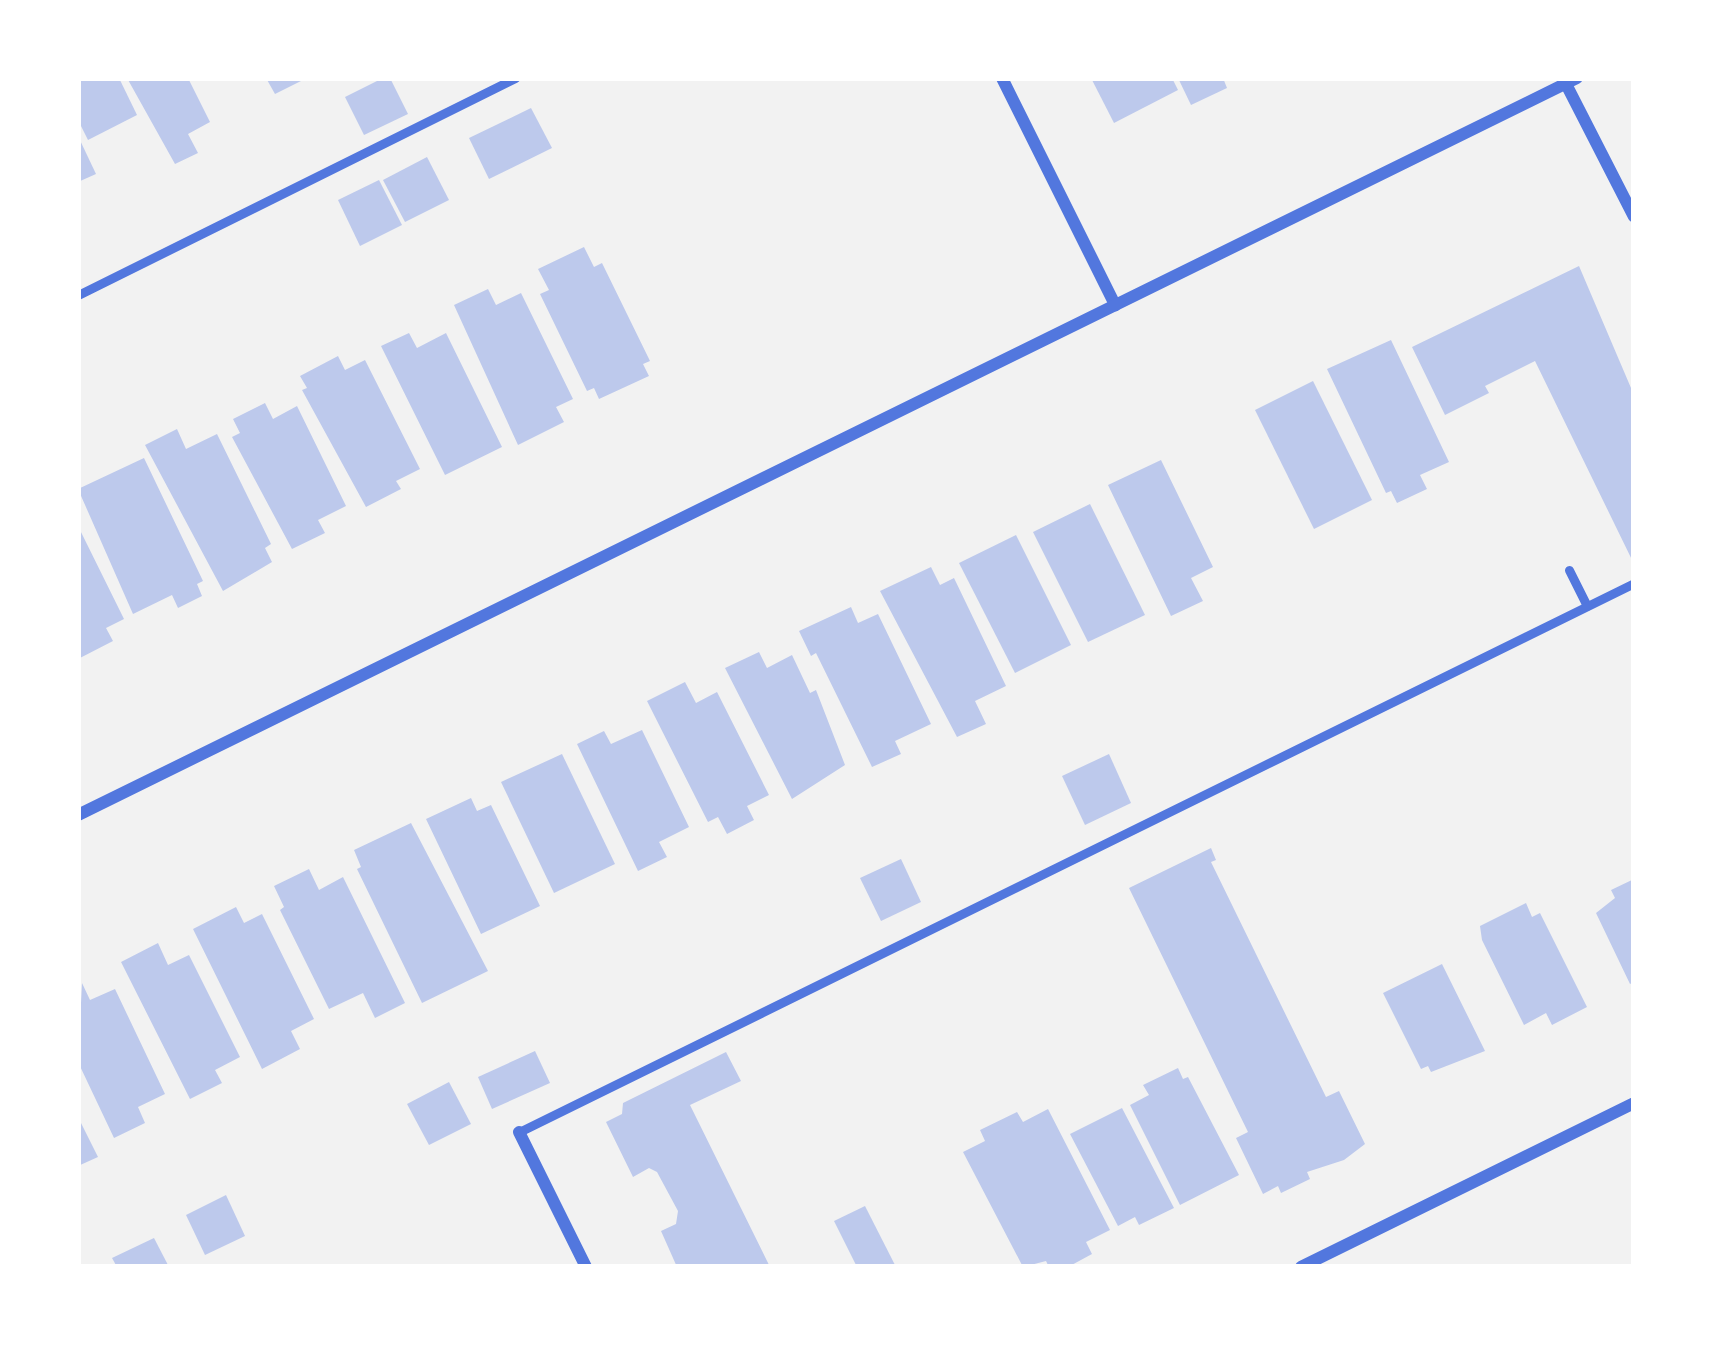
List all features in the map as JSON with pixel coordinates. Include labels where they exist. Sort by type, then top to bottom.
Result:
[{"type":"street","points":[[1002,78],[1115,305]]},
{"type":"street","points":[[78,814],[1571,81],[1634,218]]},
{"type":"street","points":[[1301,1267],[1634,1103]]},
{"type":"street","points":[[519,1132],[586,1267]]},
{"type":"lane","points":[[78,295],[515,78]]},
{"type":"lane","points":[[1570,570],[1587,606]]},
{"type":"lane","points":[[519,1132],[1634,583]]},
{"type":"building","points":[[78,78],[119,78],[137,115],[88,140],[78,120]]},
{"type":"building","points":[[127,78],[188,78],[210,122],[188,134],[198,153],[175,164]]},
{"type":"building","points":[[266,78],[307,78],[275,94]]},
{"type":"building","points":[[390,78],[408,114],[364,135],[345,97]]},
{"type":"building","points":[[1091,78],[1172,78],[1178,90],[1114,123]]},
{"type":"building","points":[[1178,78],[1223,78],[1227,88],[1191,105]]},
{"type":"building","points":[[531,108],[552,148],[489,179],[469,138]]},
{"type":"building","points":[[78,136],[96,174],[78,182]]},
{"type":"building","points":[[427,157],[449,200],[405,222],[383,180]]},
{"type":"building","points":[[379,180],[402,225],[360,246],[338,200]]},
{"type":"building","points":[[584,247],[594,267],[602,263],[650,361],[643,364],[649,376],[599,399],[594,388],[587,391],[540,294],[549,290],[538,269]]},
{"type":"building","points":[[1579,266],[1634,395],[1634,564],[1535,361],[1485,386],[1489,393],[1445,415],[1412,347]]},
{"type":"building","points":[[488,289],[496,305],[521,293],[573,399],[556,407],[564,422],[518,445],[454,305]]},
{"type":"building","points":[[409,333],[417,348],[446,333],[502,447],[445,475],[381,346]]},
{"type":"building","points":[[1391,340],[1449,462],[1420,475],[1427,489],[1397,503],[1391,491],[1386,493],[1327,369]]},
{"type":"building","points":[[338,356],[345,370],[365,360],[420,469],[396,481],[401,489],[366,507],[302,390],[307,388],[300,376]]},
{"type":"building","points":[[1313,381],[1372,500],[1314,529],[1255,410]]},
{"type":"building","points":[[265,403],[273,419],[297,406],[346,506],[318,520],[325,533],[292,549],[232,437],[240,433],[233,419]]},
{"type":"building","points":[[177,429],[186,449],[217,434],[271,544],[265,548],[272,562],[223,591],[145,445]]},
{"type":"building","points":[[144,458],[203,581],[197,584],[202,596],[178,608],[172,595],[133,614],[78,489]]},
{"type":"building","points":[[1161,460],[1213,567],[1191,578],[1203,601],[1171,616],[1108,485]]},
{"type":"building","points":[[1090,504],[1145,615],[1088,642],[1033,532]]},
{"type":"building","points":[[78,526],[124,619],[106,628],[113,641],[78,659]]},
{"type":"building","points":[[1016,535],[1071,645],[1015,673],[959,563]]},
{"type":"building","points":[[931,567],[940,585],[954,578],[1006,686],[975,701],[986,724],[957,737],[880,591]]},
{"type":"building","points":[[851,607],[858,623],[878,614],[931,724],[895,741],[901,754],[872,767],[816,653],[811,656],[799,631]]},
{"type":"building","points":[[759,652],[767,668],[792,655],[810,693],[816,690],[845,765],[792,799],[725,668]]},
{"type":"building","points":[[685,682],[696,703],[717,692],[769,795],[747,806],[754,820],[727,834],[718,817],[708,822],[647,701]]},
{"type":"building","points":[[642,730],[689,827],[659,842],[667,857],[638,871],[577,744],[604,731],[611,744]]},
{"type":"building","points":[[562,754],[615,864],[554,893],[501,782]]},
{"type":"building","points":[[1109,754],[1131,803],[1085,825],[1062,776]]},
{"type":"building","points":[[471,798],[477,811],[491,805],[540,906],[481,934],[426,819]]},
{"type":"building","points":[[411,823],[488,971],[422,1003],[357,869],[361,867],[354,850]]},
{"type":"building","points":[[1211,848],[1216,860],[1211,862],[1326,1097],[1339,1091],[1365,1144],[1344,1160],[1307,1172],[1310,1179],[1281,1193],[1278,1186],[1263,1194],[1236,1138],[1248,1132],[1129,888]]},
{"type":"building","points":[[901,859],[921,902],[881,921],[860,878]]},
{"type":"building","points":[[309,869],[319,890],[343,877],[405,1003],[375,1018],[363,993],[329,1009],[280,910],[284,907],[274,886]]},
{"type":"building","points":[[1634,879],[1634,982],[1630,984],[1596,913],[1615,898],[1611,890]]},
{"type":"building","points":[[1526,903],[1532,917],[1540,913],[1587,1007],[1552,1025],[1546,1013],[1524,1025],[1482,940],[1480,926]]},
{"type":"building","points":[[236,907],[244,923],[262,914],[314,1019],[291,1031],[300,1049],[262,1069],[193,929]]},
{"type":"building","points":[[158,943],[168,965],[189,955],[240,1057],[215,1070],[222,1083],[190,1099],[121,962]]},
{"type":"building","points":[[1442,964],[1485,1051],[1431,1072],[1428,1066],[1421,1069],[1383,993]]},
{"type":"building","points":[[82,983],[90,1000],[115,989],[165,1094],[138,1107],[145,1123],[114,1138],[78,1062]]},
{"type":"building","points":[[535,1051],[550,1083],[492,1109],[478,1077]]},
{"type":"building","points":[[726,1052],[741,1081],[690,1105],[770,1267],[677,1267],[661,1231],[676,1224],[678,1211],[657,1172],[649,1168],[633,1177],[606,1122],[622,1114],[623,1103]]},
{"type":"building","points":[[1178,1068],[1183,1079],[1188,1077],[1239,1175],[1180,1205],[1130,1105],[1149,1095],[1143,1085]]},
{"type":"building","points":[[449,1082],[471,1124],[429,1145],[407,1104]]},
{"type":"building","points":[[1122,1108],[1174,1208],[1139,1225],[1135,1217],[1118,1226],[1070,1134]]},
{"type":"building","points":[[1048,1109],[1110,1230],[1086,1242],[1092,1254],[1068,1267],[1049,1267],[1046,1261],[1023,1267],[963,1152],[985,1141],[980,1130],[1017,1112],[1023,1122]]},
{"type":"building","points":[[78,1117],[98,1157],[78,1166]]},
{"type":"building","points":[[226,1195],[245,1236],[205,1255],[186,1215]]},
{"type":"building","points":[[865,1206],[896,1267],[857,1267],[834,1221]]},
{"type":"building","points":[[154,1238],[169,1267],[117,1267],[112,1258]]}]
